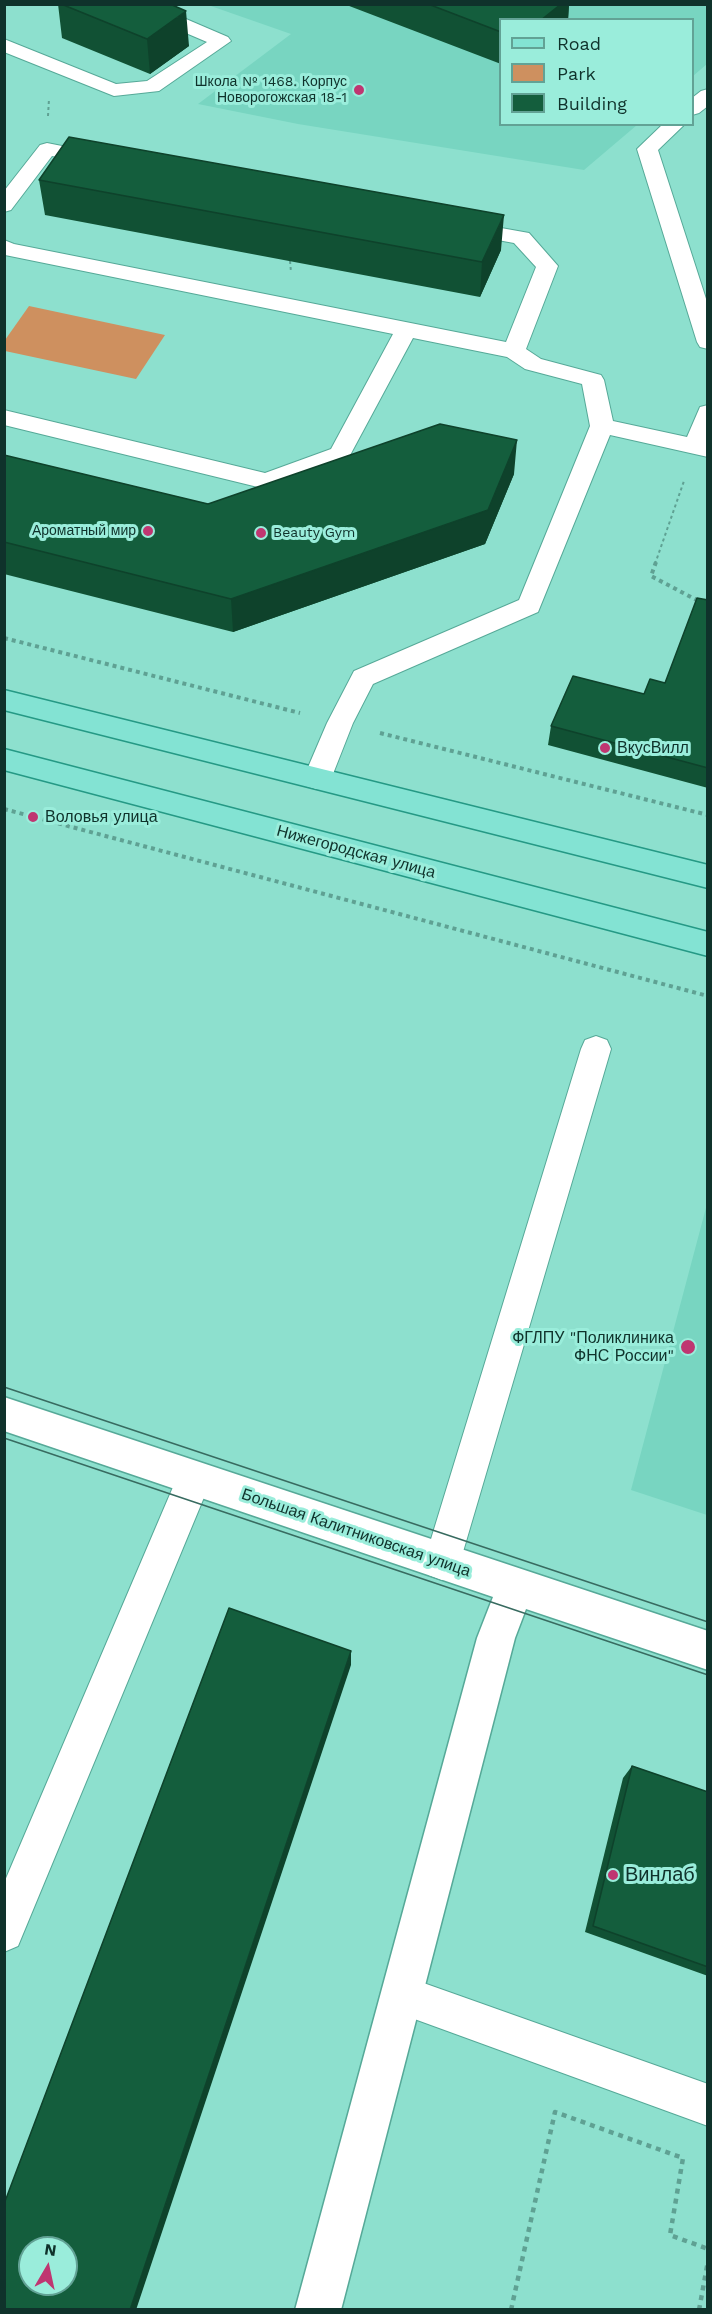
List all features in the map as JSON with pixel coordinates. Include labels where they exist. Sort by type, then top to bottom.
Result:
[{"type":"main road","points":[[4,700],[708,877]]},
{"type":"main road","name":"Нижегородская улица","points":[[4,759],[708,944]]},
{"type":"street","name":"Большая Калитниковская улица","points":[[4,1414],[708,1651]]},
{"type":"street","points":[[318,2310],[496,1638],[516,1586]]},
{"type":"lane","points":[[4,45],[114,90],[152,87],[221,41],[139,6],[141,4]]},
{"type":"lane","points":[[694,108],[708,95]]},
{"type":"lane","points":[[673,126],[647,149],[708,342]]},
{"type":"lane","points":[[4,206],[47,149],[114,162]]},
{"type":"lane","points":[[443,223],[522,238],[547,266],[514,351]]},
{"type":"lane","points":[[4,246],[5,249],[395,318],[514,351],[533,364],[593,380],[602,426],[529,606],[363,678],[340,723],[317,779]]},
{"type":"lane","points":[[4,417],[266,481],[340,454],[395,318]]},
{"type":"lane","points":[[602,426],[701,448],[708,412]]},
{"type":"lane","points":[[442,1562],[596,1049]]},
{"type":"lane","points":[[4,1932],[194,1478]]},
{"type":"lane","points":[[401,1995],[708,2105]]},
{"type":"path","points":[[701,448],[651,576],[708,606]]},
{"type":"path","points":[[4,638],[708,815]]},
{"type":"path","points":[[4,809],[708,996]]},
{"type":"path","points":[[511,2310],[555,2112],[683,2158],[670,2235],[708,2249]]},
{"type":"path","points":[[699,2310],[708,2261]]},
{"type":"shaded area","name":"Школа № 1468. Корпус Новорогожская 18-1","points":[[208,5],[707,5],[707,64],[694,75],[694,18],[499,18],[499,126],[636,126],[584,170],[298,124],[198,104],[291,34]]},
{"type":"shaded area","name":"ФГЛПУ \"Поликлиника ФНС России\"","points":[[707,1204],[707,1515],[631,1490]]},
{"type":"green space","points":[[29,306],[165,335],[136,379],[5,351],[5,340]]},
{"type":"building","points":[[61,4],[170,4],[186,11],[147,39]]},
{"type":"building","points":[[428,4],[561,4],[544,18],[499,18],[499,31]]},
{"type":"building","points":[[69,137],[504,215],[482,262],[39,180]]},
{"type":"building","points":[[440,424],[517,440],[488,510],[231,599],[4,542],[4,455],[208,504]]},
{"type":"building","points":[[697,598],[708,600],[708,768],[551,726],[573,676],[644,694],[650,679],[665,683]]},
{"type":"building","points":[[229,1608],[351,1651],[130,2310],[4,2310],[4,2204]]},
{"type":"building","points":[[632,1766],[708,1792],[708,1967],[593,1926]]},
{"type":"tram line","points":[[4,1387],[708,1622]]},
{"type":"tram line","points":[[4,1438],[708,1675]]},
{"type":"place","name":"Школа № 1468. Корпус Новорогожская 18-1","points":[[359,90]]},
{"type":"place","name":"Ароматный мир","points":[[148,531]]},
{"type":"place","name":"Beauty Gym","points":[[261,533]]},
{"type":"place","name":"ВкусВилл","points":[[605,748]]},
{"type":"place","name":"Воловья улица","points":[[33,817]]},
{"type":"place","name":"ФГЛПУ \"Поликлиника ФНС России\"","points":[[688,1347]]},
{"type":"place","name":"Винлаб","points":[[613,1875]]}]
